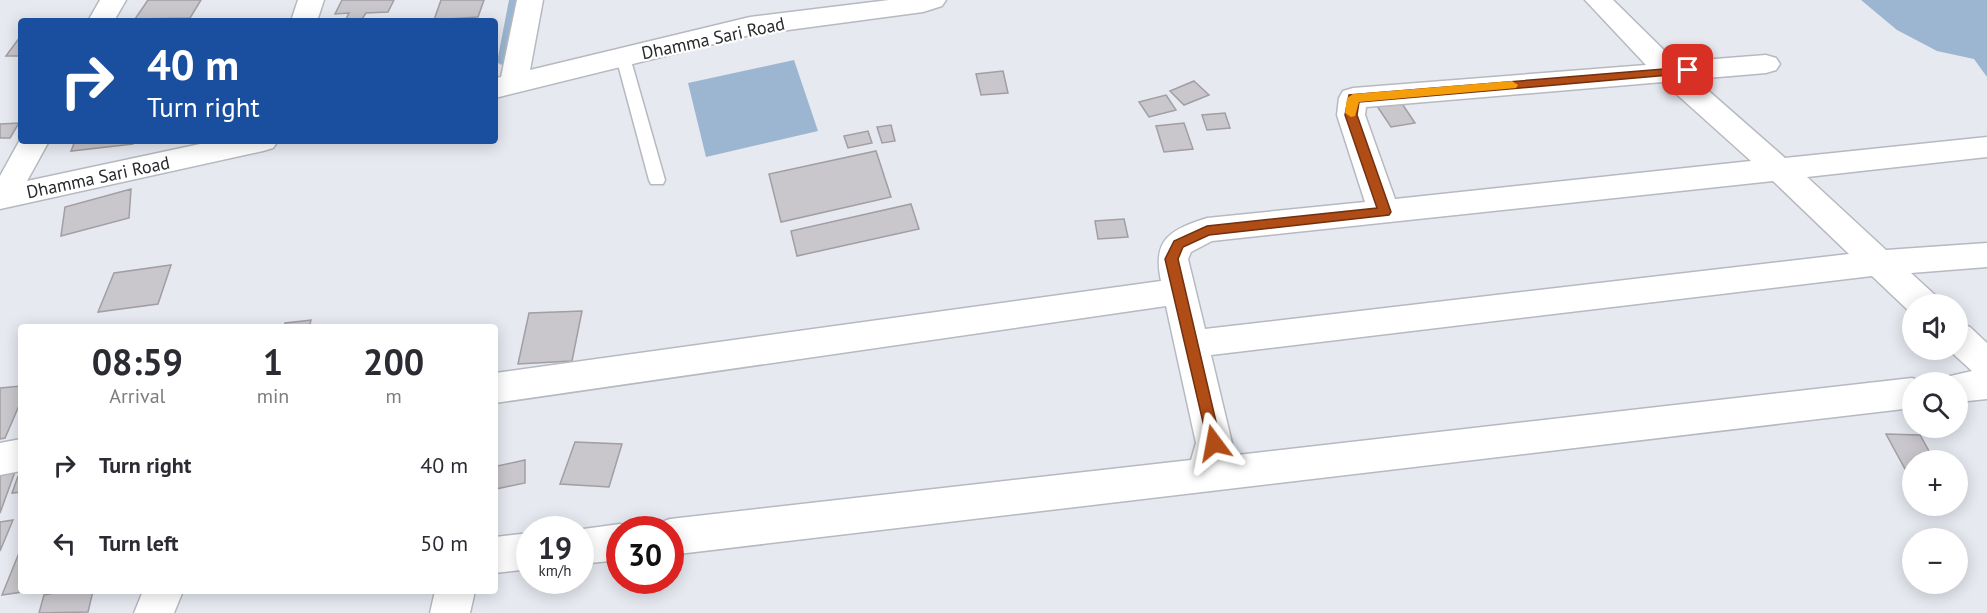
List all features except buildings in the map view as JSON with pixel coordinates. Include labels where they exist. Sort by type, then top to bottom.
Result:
[{"type":"street","points":[[103,18],[113,0]]},
{"type":"street","points":[[305,18],[311,0]]},
{"type":"street","points":[[505,86],[530,0]]},
{"type":"street","name":"Dhamma Sari Road","points":[[505,86],[623,57],[750,13],[923,4],[933,0]]},
{"type":"street","points":[[1598,0],[1669,72],[1779,169],[1912,294]]},
{"type":"street","points":[[1384,212],[1351,115],[1353,98],[1766,64]]},
{"type":"street","name":"Dhamma Sari Road","points":[[1,198],[32,144]]},
{"type":"street","name":"Dhamma Sari Road","points":[[1,198],[247,144]]},
{"type":"street","points":[[1206,475],[1214,443],[1172,259],[1178,244],[1207,230],[1987,147]]},
{"type":"street","points":[[1191,344],[1878,263],[1987,255]]},
{"type":"street","points":[[498,395],[1179,291]]},
{"type":"street","points":[[1968,346],[1987,364]]},
{"type":"street","points":[[1968,386],[1987,384]]},
{"type":"street","points":[[684,535],[1902,394]]},
{"type":"street","points":[[0,459],[18,456]]},
{"type":"street","points":[[498,555],[516,553]]},
{"type":"street","points":[[154,613],[162,594]]},
{"type":"street","points":[[450,613],[454,594]]},
{"type":"lane","points":[[623,57],[657,180]]},
{"type":"water","points":[[1861,0],[1987,0],[1987,77],[1974,59],[1937,51],[1897,30]]},
{"type":"water","points":[[794,60],[818,131],[706,157],[688,83]]},
{"type":"waterway","points":[[501,62],[513,0]]},
{"type":"slow traffic","points":[[1351,113],[1353,98],[1512,85]]},
{"type":"route","points":[[1214,443],[1172,259],[1178,244],[1207,230],[1384,212],[1351,115],[1353,98],[1688,70]]}]
